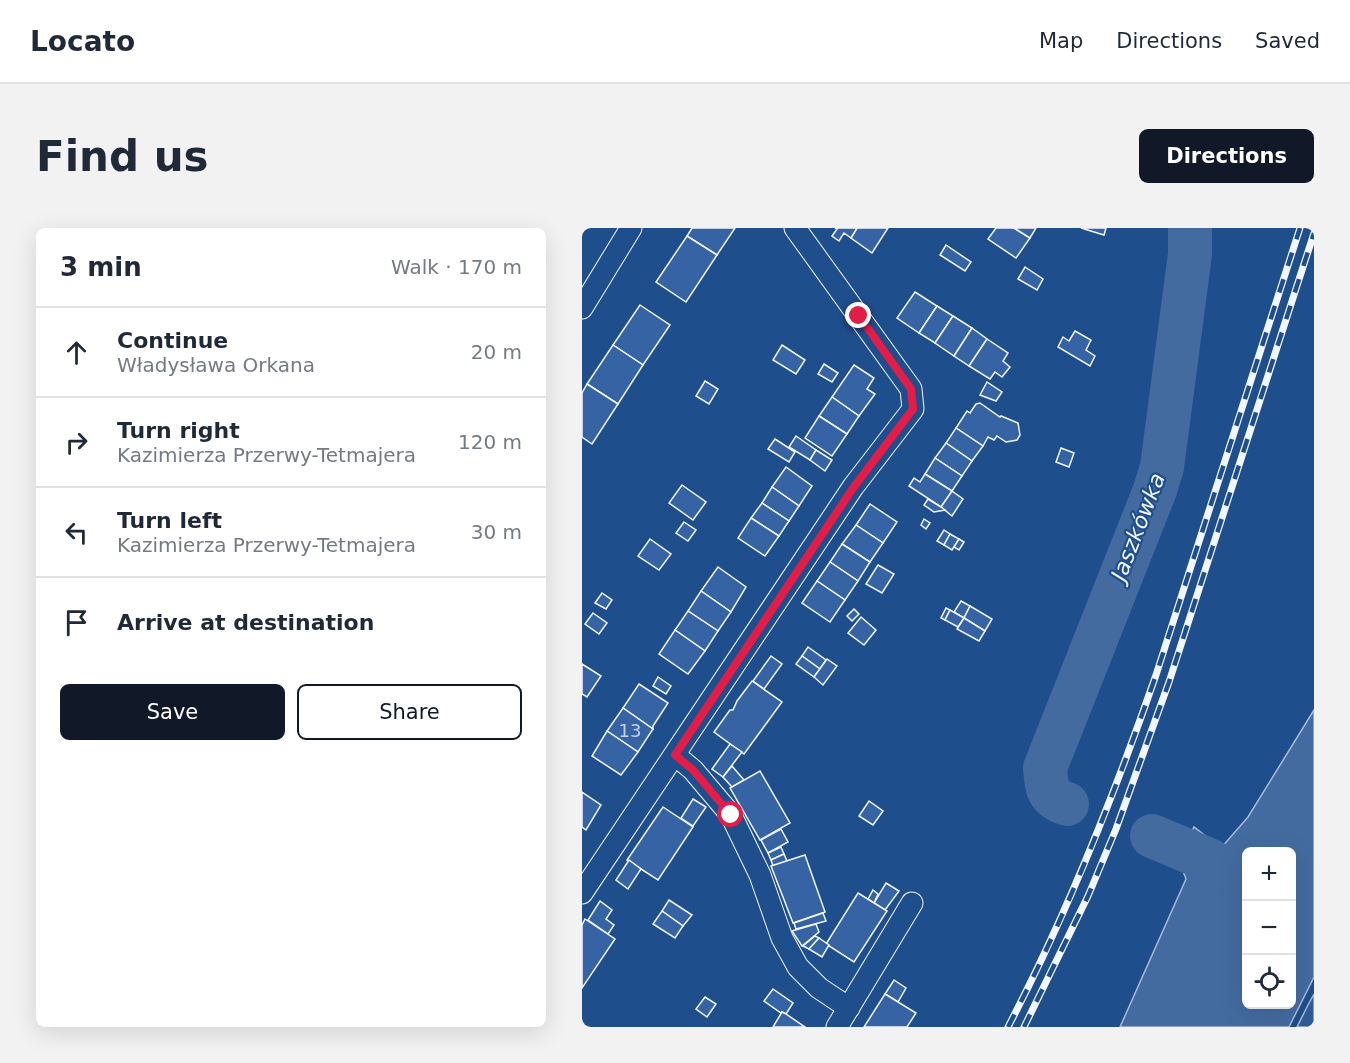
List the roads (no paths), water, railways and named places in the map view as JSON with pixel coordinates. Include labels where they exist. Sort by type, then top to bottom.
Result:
[{"type":"street","points":[[582,308],[631,228]]},
{"type":"street","points":[[582,893],[853,488],[913,409],[911,389],[795,228]]},
{"type":"street","points":[[675,755],[693,770],[731,815],[760,875],[782,938],[798,968],[819,988],[849,1008]]},
{"type":"street","points":[[837,1027],[912,903]]},
{"type":"waterway","name":"Jaszkówka","points":[[1067,804],[1051,795],[1047,786],[1045,768],[1155,490],[1162,467],[1190,254],[1190,228]]},
{"type":"waterway","name":"Jaszkówka","points":[[1152,836],[1209,860],[1242,880]]},
{"type":"railway","points":[[1008,1027],[1070,898],[1140,720],[1300,228]]},
{"type":"railway","points":[[1024,1027],[1088,896],[1116,829],[1169,682],[1314,233]]}]
